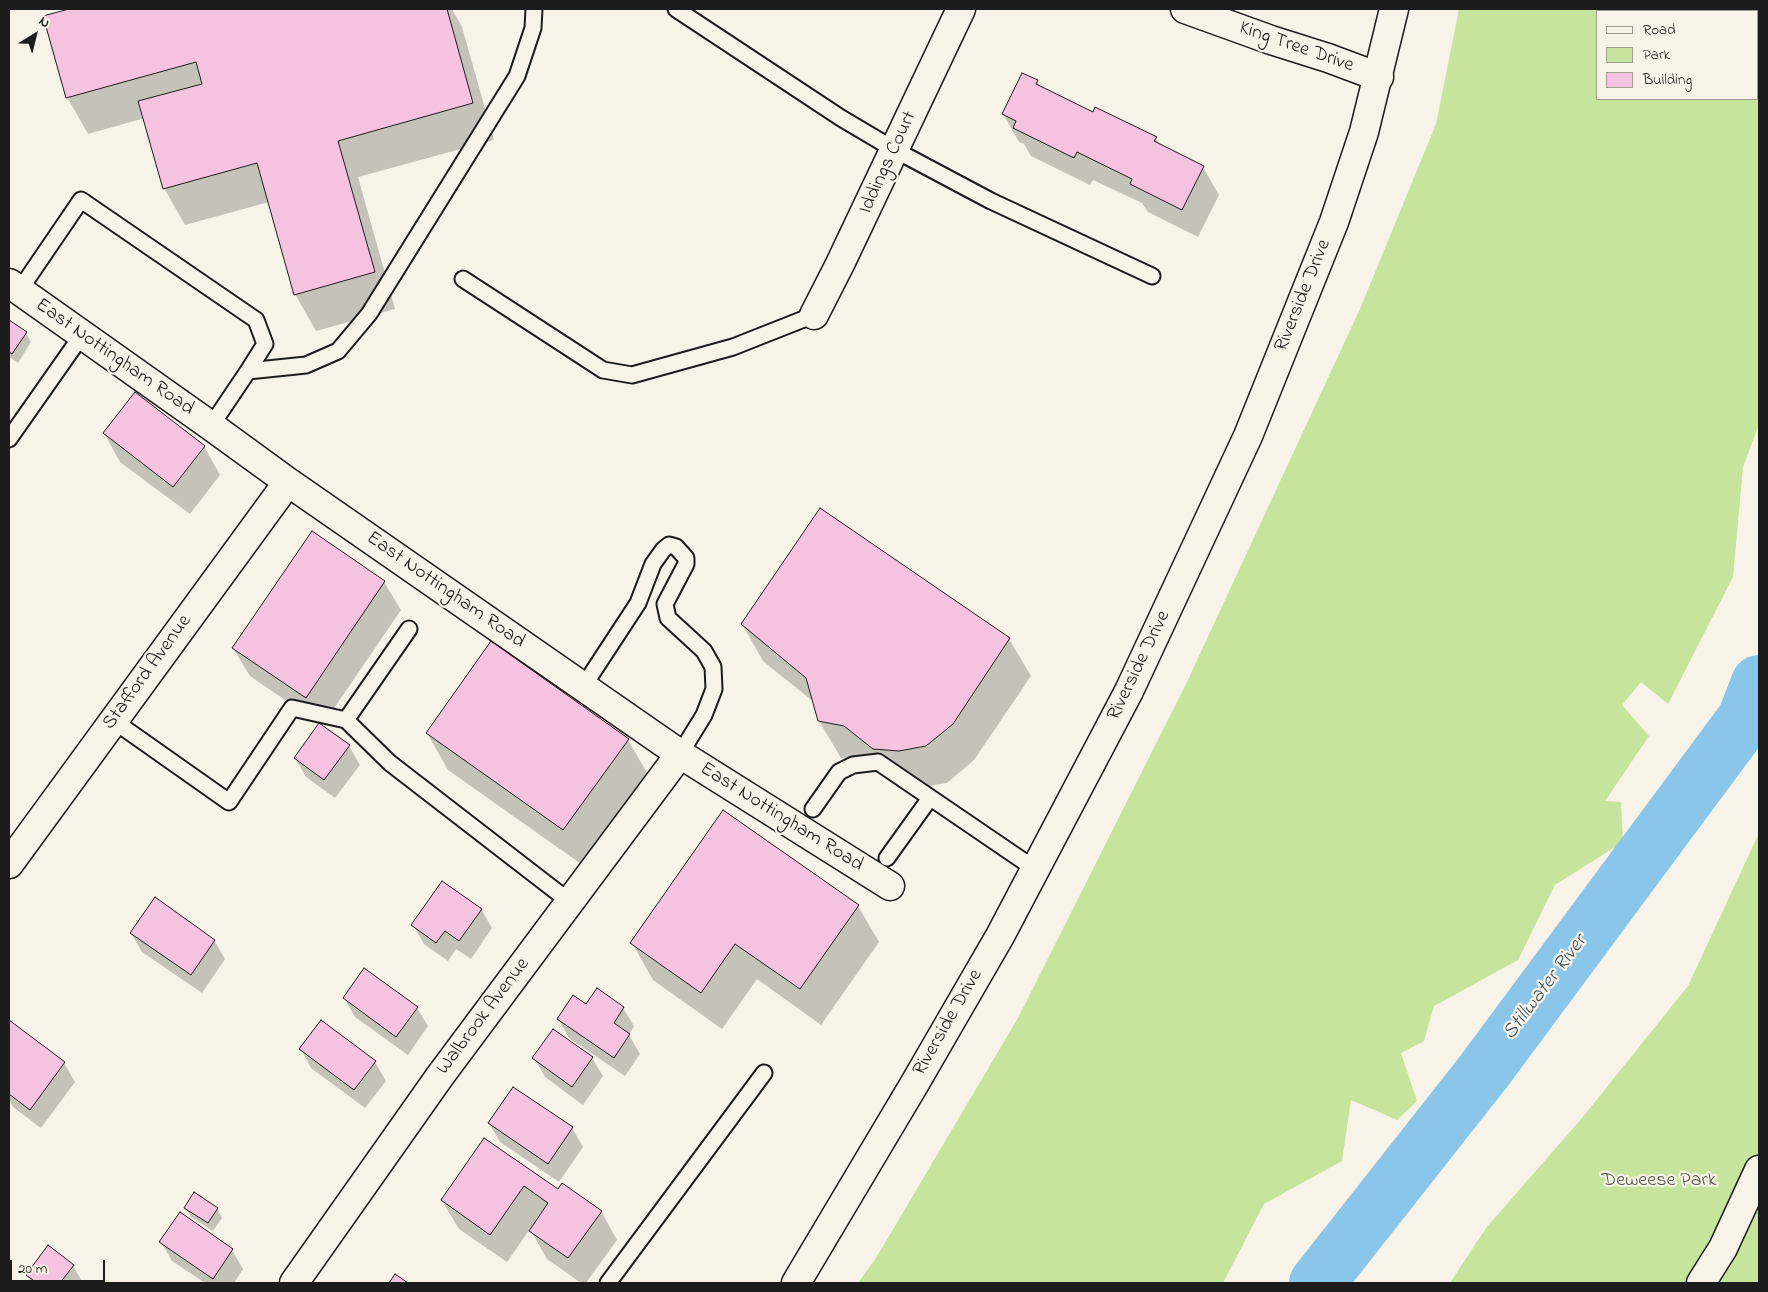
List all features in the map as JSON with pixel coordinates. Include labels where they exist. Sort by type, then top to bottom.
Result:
[{"type":"street","name":"Iddings Court","points":[[814,315],[895,150],[961,9]]},
{"type":"street","name":"King Tree Drive","points":[[1185,9],[1378,77]]},
{"type":"street","name":"Riverside Drive","points":[[796,1283],[973,983],[1129,691],[1248,436],[1334,222],[1364,132],[1394,9]]},
{"type":"street","name":"East Nottingham Road","points":[[14,287],[288,482],[680,754],[890,886]]},
{"type":"street","name":"Stafford Avenue","points":[[9,864],[288,482]]},
{"type":"street","name":"Walbrook Avenue","points":[[294,1283],[440,1076],[680,754]]},
{"type":"street","points":[[1701,1283],[1723,1248],[1759,1170]]},
{"type":"lane","points":[[248,372],[306,365],[338,351],[369,314],[517,76],[533,28],[534,9]]},
{"type":"lane","points":[[676,9],[841,118],[895,150],[991,201],[1152,276]]},
{"type":"lane","points":[[14,287],[81,200],[256,320],[265,344],[211,426]]},
{"type":"lane","points":[[463,279],[603,370],[632,375],[733,347],[814,315]]},
{"type":"lane","points":[[9,439],[82,335]]},
{"type":"lane","points":[[583,687],[638,603],[653,564],[669,545],[676,547],[686,558],[686,564],[666,604],[668,618],[704,650],[713,667],[714,689],[704,715],[680,754]]},
{"type":"lane","points":[[346,720],[409,629]]},
{"type":"lane","points":[[114,721],[229,802],[292,708],[346,720],[390,763],[570,902]]},
{"type":"lane","points":[[813,809],[839,772],[853,765],[878,762],[1035,869]]},
{"type":"lane","points":[[887,858],[930,798]]},
{"type":"lane","points":[[608,1283],[764,1073]]},
{"type":"green space","points":[[1459,9],[1759,9],[1759,424],[1743,467],[1733,577],[1668,704],[1641,682],[1622,705],[1649,736],[1605,801],[1621,802],[1623,842],[1555,885],[1518,960],[1434,1006],[1424,1041],[1401,1053],[1417,1101],[1397,1120],[1351,1100],[1342,1161],[1264,1204],[1223,1283],[858,1283],[876,1258],[1018,1018],[1186,684],[1360,309],[1436,124]]},
{"type":"green space","name":"Deweese Park","points":[[1759,833],[1759,1283],[1450,1283],[1486,1228],[1582,1118],[1688,986]]},
{"type":"building","points":[[69,9],[447,9],[473,103],[338,141],[375,272],[294,295],[257,163],[163,189],[138,101],[202,84],[196,62],[66,98],[43,16]]},
{"type":"building","points":[[1022,73],[1038,80],[1036,84],[1093,112],[1095,107],[1157,137],[1154,141],[1204,166],[1182,210],[1130,184],[1132,179],[1077,152],[1074,158],[1013,128],[1016,121],[1002,114]]},
{"type":"building","points":[[9,320],[27,332],[12,354],[9,352]]},
{"type":"building","points":[[135,392],[205,446],[173,487],[103,433]]},
{"type":"building","points":[[820,508],[1010,638],[953,724],[926,746],[899,751],[873,749],[844,726],[818,721],[806,678],[741,624]]},
{"type":"building","points":[[312,531],[385,581],[306,698],[232,648]]},
{"type":"building","points":[[491,641],[629,739],[563,830],[426,733]]},
{"type":"building","points":[[319,723],[350,745],[324,780],[294,758]]},
{"type":"building","points":[[723,810],[859,905],[800,989],[735,944],[701,993],[630,943]]},
{"type":"building","points":[[442,881],[482,909],[459,941],[445,931],[436,943],[411,925]]},
{"type":"building","points":[[155,897],[215,940],[191,975],[130,933]]},
{"type":"building","points":[[364,968],[418,1007],[396,1037],[343,998]]},
{"type":"building","points":[[597,988],[624,1007],[614,1023],[630,1034],[614,1058],[557,1019],[573,995],[586,1004]]},
{"type":"building","points":[[9,1020],[65,1062],[30,1110],[9,1094]]},
{"type":"building","points":[[321,1020],[376,1061],[354,1090],[299,1049]]},
{"type":"building","points":[[553,1029],[593,1057],[572,1087],[532,1058]]},
{"type":"building","points":[[513,1087],[573,1127],[548,1164],[488,1123]]},
{"type":"building","points":[[484,1138],[558,1189],[562,1183],[602,1211],[568,1258],[529,1231],[548,1203],[524,1186],[490,1235],[441,1200]]},
{"type":"building","points":[[194,1192],[218,1208],[208,1223],[184,1208]]},
{"type":"building","points":[[180,1212],[233,1249],[213,1279],[159,1242]]},
{"type":"building","points":[[48,1245],[74,1265],[60,1283],[37,1283],[26,1275]]},
{"type":"building","points":[[395,1274],[408,1283],[389,1283]]},
{"type":"waterway","name":"Stillwater River","points":[[1317,1283],[1484,1071],[1745,719],[1759,683]]}]
